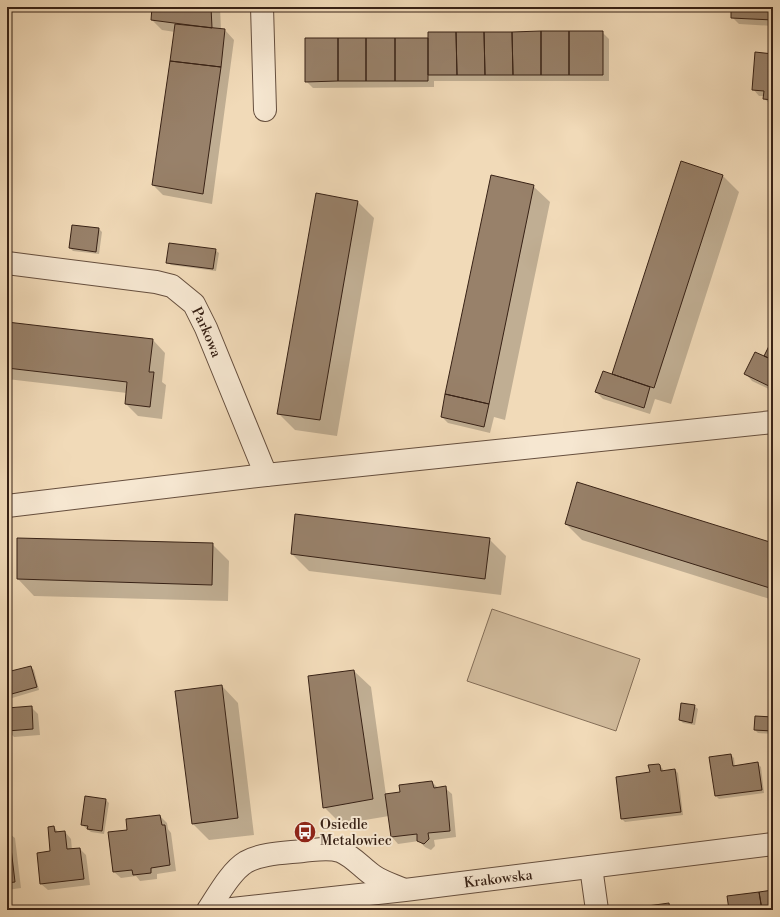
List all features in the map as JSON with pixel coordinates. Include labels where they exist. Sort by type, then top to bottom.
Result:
[{"type":"street","points":[[262,7],[265,110]]},
{"type":"street","name":"Parkowa","points":[[7,263],[156,282],[172,286],[194,304],[206,328],[266,475]]},
{"type":"street","points":[[7,506],[266,475],[773,422]]},
{"type":"street","name":"Krakowska","points":[[223,910],[381,901],[405,890],[773,844]]},
{"type":"street","points":[[208,910],[233,875],[246,863],[253,859],[285,853],[326,849],[339,851],[361,865],[374,876],[388,884],[405,890]]},
{"type":"street","points":[[591,867],[597,910]]},
{"type":"shaded area","points":[[492,609],[640,659],[616,731],[467,681]]},
{"type":"building","points":[[152,7],[211,7],[212,28],[151,20]]},
{"type":"building","points":[[731,7],[773,7],[773,20],[731,18]]},
{"type":"building","points":[[175,24],[225,29],[221,67],[170,61]]},
{"type":"building","points":[[541,31],[541,75],[513,75],[512,32]]},
{"type":"building","points":[[541,31],[569,31],[569,75],[541,75]]},
{"type":"building","points":[[569,31],[603,31],[603,75],[569,75]]},
{"type":"building","points":[[428,32],[456,32],[457,75],[428,75]]},
{"type":"building","points":[[456,32],[484,32],[485,75],[457,75]]},
{"type":"building","points":[[484,32],[512,32],[513,75],[485,75]]},
{"type":"building","points":[[305,38],[338,38],[338,81],[305,82]]},
{"type":"building","points":[[338,38],[366,38],[366,81],[338,81]]},
{"type":"building","points":[[366,38],[395,38],[395,81],[366,81]]},
{"type":"building","points":[[395,38],[428,38],[428,81],[395,81]]},
{"type":"building","points":[[755,52],[773,54],[773,100],[763,99],[764,91],[752,90]]},
{"type":"building","points":[[170,61],[221,67],[203,194],[152,185]]},
{"type":"building","points":[[681,161],[723,175],[654,388],[612,374]]},
{"type":"building","points":[[491,175],[534,185],[489,404],[445,394]]},
{"type":"building","points":[[316,193],[358,201],[320,420],[277,414]]},
{"type":"building","points":[[72,225],[99,228],[96,252],[69,248]]},
{"type":"building","points":[[169,243],[216,249],[213,269],[166,263]]},
{"type":"building","points":[[7,322],[153,339],[149,372],[154,372],[150,407],[125,404],[127,382],[7,368]]},
{"type":"building","points":[[773,338],[773,360],[764,356]]},
{"type":"building","points":[[755,352],[773,360],[773,388],[744,374]]},
{"type":"building","points":[[603,371],[650,387],[644,408],[595,392]]},
{"type":"building","points":[[445,394],[489,404],[484,427],[441,417]]},
{"type":"building","points":[[577,482],[773,543],[773,589],[565,524]]},
{"type":"building","points":[[295,514],[490,538],[485,579],[291,554]]},
{"type":"building","points":[[17,538],[213,543],[212,585],[17,579]]},
{"type":"building","points":[[31,666],[37,687],[8,695],[7,672]]},
{"type":"building","points":[[354,670],[373,799],[323,808],[308,676]]},
{"type":"building","points":[[222,685],[238,818],[192,824],[175,691]]},
{"type":"building","points":[[681,703],[695,705],[692,723],[679,720]]},
{"type":"building","points":[[32,706],[33,729],[7,731],[7,708]]},
{"type":"building","points":[[755,716],[773,717],[772,731],[754,730]]},
{"type":"building","points":[[731,754],[733,766],[758,762],[762,790],[715,796],[709,757]]},
{"type":"building","points":[[659,764],[661,771],[675,769],[681,812],[621,819],[616,777],[650,772],[648,765]]},
{"type":"building","points":[[432,781],[434,788],[446,786],[450,831],[428,833],[429,839],[424,844],[417,841],[417,834],[391,837],[385,794],[400,792],[399,785]]},
{"type":"building","points":[[85,796],[106,799],[102,831],[87,829],[88,826],[81,825]]},
{"type":"building","points":[[160,815],[162,825],[165,825],[170,865],[151,868],[151,873],[133,875],[132,870],[113,872],[108,832],[127,830],[126,819]]},
{"type":"building","points":[[54,826],[55,832],[65,831],[67,849],[80,848],[84,879],[40,884],[37,853],[50,851],[48,827]]},
{"type":"building","points":[[7,831],[9,831],[15,882],[7,883]]},
{"type":"building","points":[[773,890],[773,910],[762,910],[759,892]]},
{"type":"building","points":[[759,892],[762,910],[729,910],[727,896]]},
{"type":"building","points":[[669,903],[670,910],[626,910],[626,909]]},
{"type":"place","name":"Osiedle Metalowiec","points":[[305,832]]}]
